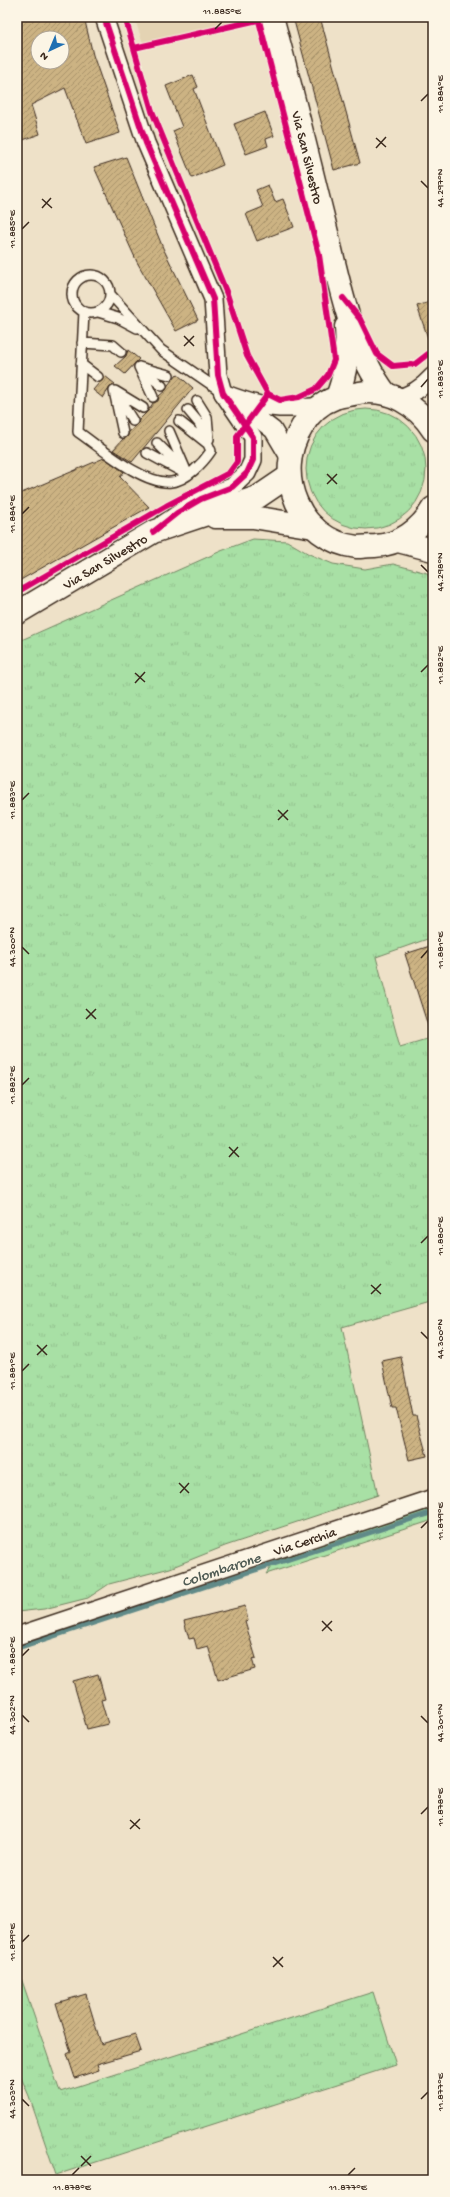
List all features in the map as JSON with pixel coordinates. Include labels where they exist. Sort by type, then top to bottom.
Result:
[{"type":"main road","name":"Via San Silvestro","points":[[272,17],[343,298],[361,351],[373,377],[391,396]]},
{"type":"main road","name":"Via San Silvestro","points":[[329,402],[346,375],[347,350],[343,298]]},
{"type":"main road","points":[[433,430],[428,422],[411,405],[391,396],[369,391],[329,402],[306,419],[295,438],[289,467],[294,497],[301,511],[314,527],[330,538],[356,547],[383,546],[408,536],[427,518],[433,508]]},
{"type":"main road","name":"Via San Silvestro","points":[[17,613],[153,532],[258,497],[289,467]]},
{"type":"main road","name":"Via San Silvestro","points":[[196,517],[253,517],[314,527]]},
{"type":"main road","points":[[398,541],[429,545]]},
{"type":"street","points":[[104,17],[146,143],[213,299],[218,375],[223,393],[253,437],[253,460],[247,473],[232,487],[201,499],[177,513],[153,532]]},
{"type":"street","points":[[391,396],[405,397],[418,391],[433,376]]},
{"type":"street","points":[[223,393],[264,407],[290,409],[329,402]]},
{"type":"street","points":[[223,393],[273,430],[289,467]]},
{"type":"street","name":"Via Cerchia","points":[[17,1636],[433,1498]]},
{"type":"lane","points":[[144,334],[118,318],[98,312],[84,312],[78,309],[72,299],[73,287],[79,279],[88,275],[99,277],[107,284],[110,294],[144,334],[174,361],[223,393]]},
{"type":"lane","points":[[98,312],[107,305],[110,294]]},
{"type":"lane","points":[[84,312],[78,432],[130,468],[149,478],[172,482],[188,475],[202,464],[211,451],[206,417],[197,401]]},
{"type":"lane","points":[[82,343],[113,345],[121,352]]},
{"type":"lane","points":[[81,364],[98,377]]},
{"type":"lane","points":[[139,367],[169,375]]},
{"type":"lane","points":[[139,367],[162,386]]},
{"type":"lane","points":[[139,367],[153,396]]},
{"type":"lane","points":[[114,391],[143,408]]},
{"type":"lane","points":[[114,391],[132,421]]},
{"type":"lane","points":[[114,391],[123,433]]},
{"type":"lane","points":[[188,410],[199,423],[210,446]]},
{"type":"lane","points":[[179,421],[210,446]]},
{"type":"lane","points":[[169,431],[188,475]]},
{"type":"lane","points":[[158,443],[188,475]]},
{"type":"lane","points":[[147,453],[188,475]]},
{"type":"shaded area","points":[[134,17],[254,17],[143,43]]},
{"type":"green space","points":[[366,409],[378,410],[389,414],[399,419],[408,427],[416,436],[421,446],[425,457],[425,481],[421,492],[416,502],[408,511],[399,519],[389,524],[378,528],[366,529],[354,528],[343,524],[333,519],[324,511],[316,502],[311,492],[307,481],[306,469],[307,457],[311,446],[316,436],[324,427],[333,419],[343,414],[354,410]]},
{"type":"green space","points":[[253,539],[287,541],[309,554],[333,564],[365,569],[393,564],[427,573],[433,580],[433,937],[376,957],[400,1047],[433,1037],[433,1301],[342,1327],[378,1495],[225,1546],[170,1568],[109,1584],[88,1598],[44,1609],[17,1612],[17,642],[221,551]]},
{"type":"green space","points":[[433,1506],[433,1520],[266,1574],[276,1560]]},
{"type":"green space","points":[[17,1966],[60,2092],[373,1992],[396,2065],[56,2175],[29,2096],[17,2068]]},
{"type":"building","points":[[17,17],[84,17],[93,55],[120,133],[86,144],[65,88],[31,105],[40,134],[17,142]]},
{"type":"building","points":[[293,17],[320,17],[360,163],[334,170]]},
{"type":"building","points":[[193,75],[198,87],[194,89],[223,165],[192,178],[173,131],[182,127],[166,86]]},
{"type":"building","points":[[265,112],[274,136],[266,139],[268,146],[246,154],[234,124]]},
{"type":"building","points":[[126,157],[163,248],[198,320],[176,331],[137,262],[94,167]]},
{"type":"building","points":[[268,185],[275,202],[283,199],[294,227],[257,241],[246,214],[263,207],[256,190]]},
{"type":"building","points":[[433,301],[433,346],[431,347],[417,306]]},
{"type":"building","points":[[128,350],[139,359],[125,374],[115,366],[126,356]]},
{"type":"building","points":[[177,374],[193,388],[132,462],[113,450],[123,439],[127,437],[129,432],[138,424],[139,420],[148,411],[153,403],[158,401],[159,396],[166,390]]},
{"type":"building","points":[[105,376],[115,384],[110,387],[103,398],[93,390]]},
{"type":"building","points":[[104,458],[124,472],[120,477],[149,507],[17,582],[17,495]]},
{"type":"building","points":[[433,945],[433,1032],[430,1032],[405,954]]},
{"type":"building","points":[[401,1357],[413,1416],[416,1416],[427,1456],[409,1460],[396,1408],[392,1408],[382,1361]]},
{"type":"building","points":[[245,1606],[248,1621],[245,1622],[256,1658],[252,1659],[255,1669],[218,1680],[208,1646],[197,1649],[194,1638],[189,1639],[184,1621]]},
{"type":"building","points":[[98,1674],[105,1699],[101,1700],[108,1724],[87,1729],[73,1681]]},
{"type":"building","points":[[86,1994],[101,2044],[135,2034],[141,2051],[97,2064],[99,2070],[75,2078],[67,2054],[71,2052],[56,2003]]},
{"type":"waterway","name":"Colombarone","points":[[17,1648],[433,1512]]},
{"type":"cycle path","points":[[104,17],[146,143],[213,299],[218,375],[223,393],[253,437],[253,460],[247,473],[232,487],[201,499],[177,513],[153,532]]},
{"type":"cycle path","points":[[125,17],[152,111],[227,294],[247,356],[268,394],[280,400],[299,397],[316,389],[328,375],[334,360],[319,255],[258,17]]},
{"type":"cycle path","points":[[134,48],[258,20]]},
{"type":"cycle path","points":[[343,298],[360,319],[377,354],[393,366],[415,364],[433,350]]},
{"type":"cycle path","points":[[17,592],[166,506],[229,473],[237,462],[237,436],[268,394]]}]
